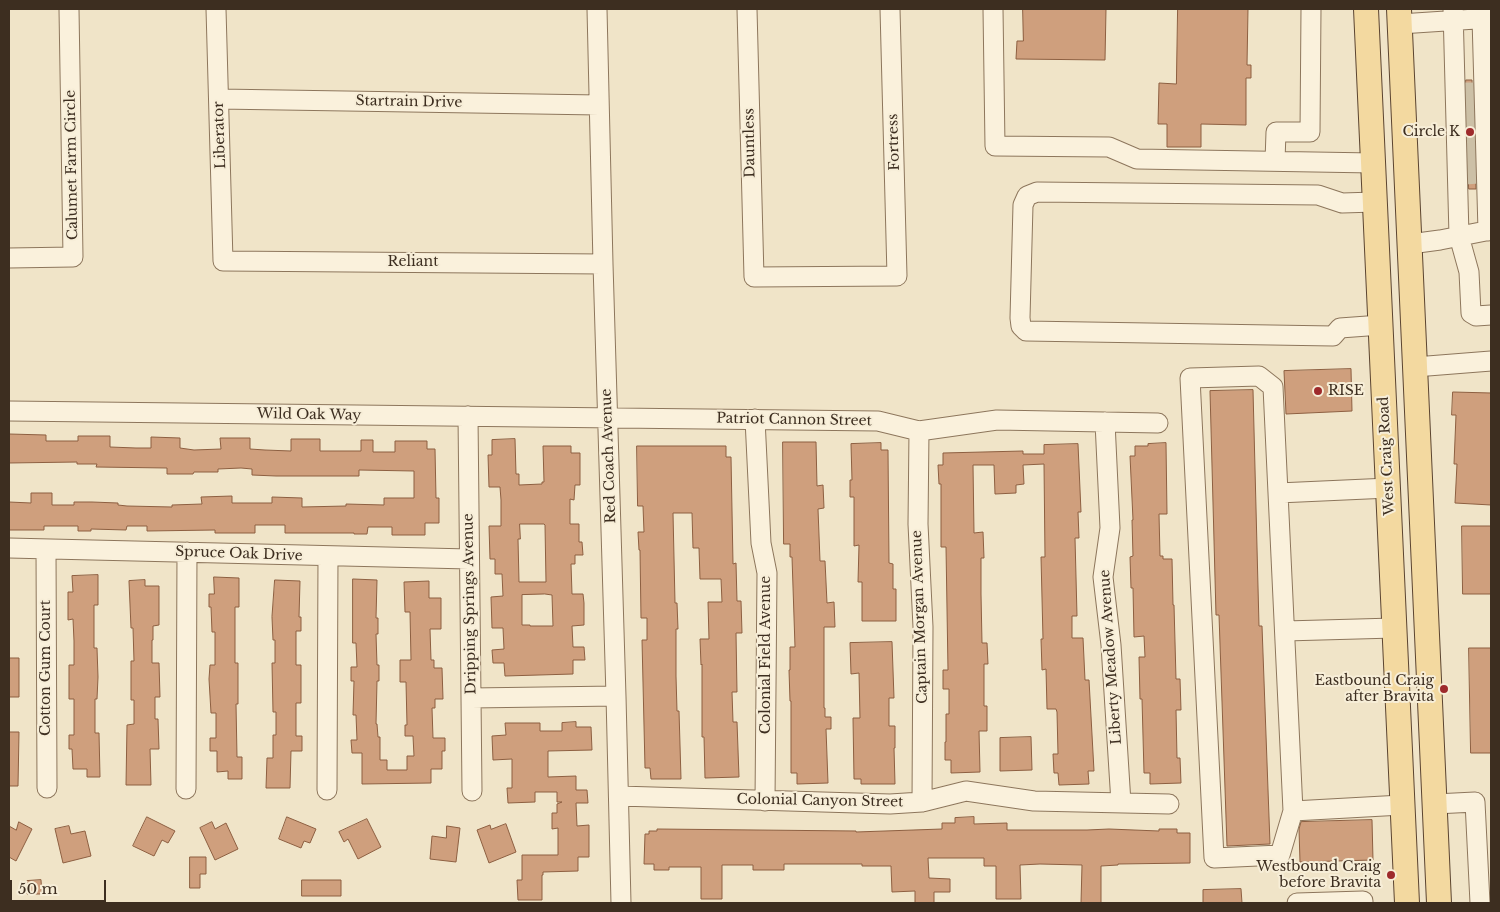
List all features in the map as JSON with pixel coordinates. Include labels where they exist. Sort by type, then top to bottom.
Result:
[{"type":"main road","name":"West Craig Road","points":[[1366,9],[1407,903]]},
{"type":"main road","points":[[1400,16],[1440,903]]},
{"type":"main road","points":[[1377,246],[1410,244]]},
{"type":"main road","points":[[1394,628],[1427,627]]},
{"type":"street","name":"Calumet Farm Circle","points":[[9,258],[73,257],[69,9]]},
{"type":"street","name":"Liberator","points":[[216,9],[223,262]]},
{"type":"street","name":"Red Coach Avenue","points":[[597,9],[598,105],[621,903]]},
{"type":"street","name":"Dauntless","points":[[747,9],[754,277],[897,276]]},
{"type":"street","name":"Fortress","points":[[890,9],[897,276]]},
{"type":"street","points":[[993,9],[995,146],[1109,147],[1137,159],[1373,163]]},
{"type":"street","points":[[1275,161],[1276,132],[1310,132],[1312,9]]},
{"type":"street","points":[[1400,16],[1453,14],[1487,18],[1470,133],[1459,236],[1469,272],[1471,313],[1476,316],[1491,315]]},
{"type":"street","points":[[1410,244],[1490,231],[1470,133],[1453,14]]},
{"type":"street","name":"Startrain Drive","points":[[218,98],[598,105]]},
{"type":"street","points":[[1375,202],[1342,203],[1318,195],[1037,192],[1027,196],[1022,205],[1020,318],[1021,326],[1026,331],[1333,336],[1340,328],[1381,324]]},
{"type":"street","name":"Reliant","points":[[223,262],[603,264]]},
{"type":"street","points":[[1415,367],[1491,361]]},
{"type":"street","points":[[1259,376],[1273,386],[1278,493],[1293,811],[1280,855],[1214,858],[1190,378],[1259,376]]},
{"type":"street","name":"Wild Oak Way","points":[[9,411],[608,418]]},
{"type":"street","name":"Dripping Springs Avenue","points":[[468,416],[472,791]]},
{"type":"street","name":"Patriot Cannon Street","points":[[608,418],[878,421],[919,431],[997,420],[1158,423]]},
{"type":"street","name":"Colonial Field Avenue","points":[[755,419],[761,543],[767,572],[765,801]]},
{"type":"street","name":"Liberty Meadow Avenue","points":[[1105,422],[1110,528],[1103,577],[1111,645],[1121,803]]},
{"type":"street","name":"Captain Morgan Avenue","points":[[919,431],[918,524],[924,627],[922,802]]},
{"type":"street","points":[[1278,493],[1388,488]]},
{"type":"street","name":"Spruce Oak Drive","points":[[9,548],[469,559]]},
{"type":"street","name":"Cotton Gum Court","points":[[46,549],[47,788]]},
{"type":"street","points":[[186,788],[187,552]]},
{"type":"street","points":[[327,790],[328,556]]},
{"type":"street","points":[[1285,632],[1394,628]]},
{"type":"street","points":[[471,698],[616,696]]},
{"type":"street","name":"Colonial Canyon Street","points":[[618,796],[890,804],[922,802],[966,791],[1034,801],[1170,804]]},
{"type":"street","points":[[1435,804],[1475,802],[1480,903]]},
{"type":"street","points":[[1293,811],[1402,805]]},
{"type":"street","points":[[1297,903],[1363,901],[1363,903]]},
{"type":"building","points":[[1023,9],[1106,9],[1105,60],[1016,59],[1017,41],[1023,41]]},
{"type":"building","points":[[1178,9],[1248,9],[1247,65],[1251,65],[1251,78],[1246,78],[1246,125],[1201,124],[1201,147],[1167,147],[1167,124],[1158,124],[1159,83],[1176,84]]},
{"type":"building","points":[[1466,80],[1472,80],[1476,189],[1469,189]]},
{"type":"building","name":"RISE","points":[[1351,369],[1352,411],[1286,414],[1284,371]]},
{"type":"building","points":[[1253,390],[1259,626],[1262,626],[1270,844],[1227,846],[1219,615],[1216,615],[1210,391]]},
{"type":"building","points":[[1453,392],[1491,393],[1491,505],[1455,503],[1457,464],[1454,464],[1456,415],[1452,415]]},
{"type":"building","points":[[9,434],[46,435],[46,441],[78,441],[78,436],[110,436],[110,447],[136,448],[151,448],[151,437],[180,438],[180,448],[194,450],[221,449],[220,438],[250,438],[250,449],[291,451],[291,439],[320,439],[320,451],[361,451],[361,440],[373,440],[373,452],[395,452],[395,441],[427,441],[427,449],[435,449],[436,498],[439,498],[439,523],[425,523],[425,535],[392,535],[392,527],[368,527],[367,534],[285,533],[285,525],[255,525],[255,533],[215,533],[215,530],[147,531],[147,526],[127,526],[126,530],[91,529],[91,531],[78,531],[78,526],[44,526],[44,530],[9,530],[9,502],[31,503],[31,493],[52,493],[52,505],[74,505],[74,502],[92,502],[118,503],[118,505],[127,506],[172,507],[172,505],[202,504],[201,497],[232,496],[232,503],[272,503],[272,497],[302,498],[302,507],[346,506],[346,504],[384,505],[384,498],[414,498],[414,471],[359,470],[359,476],[276,476],[252,475],[252,469],[241,468],[218,469],[218,472],[167,474],[167,468],[96,467],[97,464],[77,464],[77,462],[9,463]]},
{"type":"building","points":[[515,439],[516,474],[519,474],[519,485],[542,484],[544,482],[543,446],[571,446],[571,453],[580,453],[580,485],[575,485],[574,500],[570,499],[570,524],[579,524],[579,542],[582,542],[583,555],[575,555],[575,564],[571,564],[572,594],[583,594],[584,625],[572,626],[573,647],[584,647],[585,660],[573,660],[573,674],[505,676],[504,663],[493,663],[492,650],[504,649],[503,628],[492,628],[491,597],[503,596],[502,574],[495,574],[495,559],[490,559],[489,526],[501,526],[500,487],[489,487],[488,455],[492,455],[492,440]],"holes":[[[520,524],[545,525],[546,582],[519,582],[518,539],[520,539]],[[522,595],[552,595],[553,626],[522,625]]]},
{"type":"building","points":[[783,442],[816,442],[817,486],[823,485],[824,508],[818,509],[820,561],[825,561],[827,603],[834,602],[835,627],[824,627],[824,708],[825,717],[831,717],[831,729],[826,729],[828,783],[797,784],[797,773],[791,773],[789,670],[790,647],[795,647],[792,557],[790,557],[790,544],[784,544]]},
{"type":"building","points":[[881,443],[881,450],[888,450],[889,563],[893,564],[893,589],[896,589],[896,621],[862,621],[862,582],[858,582],[859,545],[854,546],[854,497],[850,497],[850,480],[852,480],[851,444]]},
{"type":"building","points":[[1166,443],[1167,514],[1159,514],[1160,556],[1163,556],[1163,559],[1172,559],[1176,679],[1180,679],[1181,710],[1176,710],[1177,758],[1180,758],[1181,783],[1150,784],[1150,773],[1144,773],[1142,699],[1140,699],[1139,657],[1145,657],[1144,636],[1134,637],[1133,588],[1131,588],[1130,557],[1133,556],[1133,520],[1130,456],[1135,456],[1135,446]]},
{"type":"building","points":[[1078,444],[1081,512],[1078,512],[1079,538],[1075,538],[1077,616],[1072,616],[1072,638],[1083,638],[1085,680],[1089,680],[1094,771],[1088,771],[1089,784],[1059,785],[1058,773],[1054,773],[1053,754],[1058,754],[1057,712],[1056,709],[1047,709],[1046,669],[1042,670],[1041,557],[1045,557],[1044,464],[1023,465],[1024,484],[1016,485],[1016,493],[995,494],[994,465],[973,465],[974,533],[983,532],[984,558],[981,558],[981,594],[982,643],[987,643],[988,664],[984,664],[984,706],[987,706],[987,731],[979,731],[980,772],[951,773],[951,760],[945,760],[946,714],[949,714],[949,689],[943,689],[943,670],[948,670],[946,547],[941,547],[941,484],[939,484],[938,465],[943,465],[943,453],[1023,451],[1023,454],[1044,454],[1044,445]]},
{"type":"building","points":[[637,446],[726,446],[726,457],[731,457],[733,564],[736,563],[737,601],[741,601],[742,633],[736,633],[737,692],[732,692],[733,722],[737,722],[739,777],[705,778],[704,737],[702,737],[700,639],[709,639],[708,602],[722,602],[721,579],[700,579],[699,548],[693,548],[692,513],[673,513],[675,603],[677,603],[678,629],[676,629],[677,711],[679,711],[681,779],[651,779],[650,768],[645,768],[642,640],[647,640],[647,618],[641,618],[638,532],[644,532],[643,506],[638,506]]},
{"type":"building","points":[[1462,526],[1491,526],[1491,594],[1463,594]]},
{"type":"building","points":[[98,575],[98,605],[94,605],[94,648],[97,648],[98,677],[97,699],[95,699],[95,733],[99,733],[100,777],[87,777],[87,769],[73,769],[72,749],[69,749],[69,735],[74,735],[74,699],[69,699],[69,665],[74,665],[74,641],[73,619],[68,620],[68,592],[73,592],[72,576]]},
{"type":"building","points":[[214,577],[239,578],[239,607],[235,607],[235,663],[238,663],[238,704],[236,704],[237,757],[242,757],[242,779],[228,779],[228,771],[217,772],[217,751],[210,751],[210,738],[216,738],[216,713],[211,713],[209,679],[210,665],[215,665],[215,632],[212,632],[211,607],[209,607],[209,594],[214,594]]},
{"type":"building","points":[[353,579],[377,580],[376,618],[378,618],[378,634],[376,634],[379,681],[377,681],[376,724],[378,737],[380,737],[380,760],[387,760],[387,770],[407,770],[407,756],[414,756],[413,736],[405,736],[405,725],[407,725],[406,682],[400,682],[400,660],[411,660],[410,612],[405,612],[404,582],[429,581],[429,598],[441,598],[441,629],[430,629],[431,660],[434,660],[434,668],[442,668],[443,699],[435,699],[435,708],[432,708],[433,738],[445,738],[445,751],[442,751],[442,769],[431,769],[431,783],[362,784],[362,753],[352,753],[351,740],[357,740],[356,715],[353,715],[354,681],[351,681],[351,667],[357,667],[356,643],[353,643]]},
{"type":"building","points":[[145,580],[145,586],[159,586],[159,625],[153,626],[152,663],[159,663],[160,697],[155,697],[155,719],[158,719],[159,749],[150,749],[151,785],[126,785],[127,725],[134,724],[134,700],[131,700],[131,661],[134,661],[133,628],[131,628],[129,581]]},
{"type":"building","points":[[275,580],[300,581],[299,617],[301,617],[301,631],[296,631],[296,665],[301,665],[301,703],[296,703],[296,736],[302,736],[302,751],[291,751],[290,788],[266,788],[267,758],[273,758],[273,735],[276,735],[276,712],[273,712],[272,663],[275,663],[272,617]]},
{"type":"building","points":[[892,642],[894,698],[889,698],[889,726],[895,726],[895,784],[861,784],[861,779],[854,779],[853,718],[860,718],[859,673],[851,674],[850,643]]},
{"type":"building","points":[[1469,648],[1491,648],[1491,753],[1471,753]]},
{"type":"building","points":[[9,658],[19,658],[19,697],[9,697]]},
{"type":"building","points":[[576,722],[576,727],[591,727],[592,750],[548,751],[548,777],[576,776],[576,790],[587,790],[588,803],[576,803],[577,826],[589,825],[589,857],[578,857],[578,871],[543,872],[542,900],[518,900],[517,880],[522,880],[522,855],[558,855],[558,828],[552,829],[552,813],[557,813],[557,804],[562,802],[557,802],[557,792],[535,792],[535,802],[508,803],[507,788],[512,788],[512,759],[493,760],[492,736],[506,735],[505,723],[540,723],[540,731],[562,731],[562,723]]},
{"type":"building","points":[[9,732],[19,732],[18,786],[9,786]]},
{"type":"building","points":[[1031,737],[1032,770],[1000,771],[1000,738]]},
{"type":"building","points":[[147,817],[175,831],[168,843],[162,840],[154,856],[133,846]]},
{"type":"building","points":[[287,817],[316,829],[310,843],[304,841],[301,848],[279,839]]},
{"type":"building","points":[[974,817],[974,824],[1007,823],[1007,830],[1109,829],[1159,831],[1159,829],[1177,829],[1177,833],[1190,833],[1190,863],[1101,866],[1101,903],[1081,903],[1082,865],[1020,865],[1021,899],[996,899],[996,866],[984,866],[984,858],[928,858],[929,878],[950,879],[950,892],[934,892],[934,903],[915,903],[915,891],[892,892],[891,866],[784,864],[784,870],[753,870],[753,865],[722,865],[722,899],[701,899],[701,867],[669,867],[669,870],[654,870],[654,864],[644,864],[645,834],[649,834],[649,831],[657,831],[657,829],[856,832],[942,829],[942,823],[955,823],[955,818]]},
{"type":"building","points":[[367,819],[381,847],[358,859],[348,839],[344,842],[339,832]]},
{"type":"building","points":[[1372,820],[1373,860],[1300,862],[1299,829],[1301,822]]},
{"type":"building","points":[[19,822],[32,829],[16,861],[9,857],[9,826],[16,830]]},
{"type":"building","points":[[212,822],[215,829],[226,823],[238,849],[215,860],[200,828]]},
{"type":"building","points":[[506,824],[516,852],[489,863],[477,830],[490,825],[491,829]]},
{"type":"building","points":[[69,826],[71,834],[85,831],[91,856],[63,863],[55,829]]},
{"type":"building","points":[[447,826],[460,828],[456,862],[430,859],[432,836],[446,838]]},
{"type":"building","points":[[190,857],[206,857],[206,874],[200,874],[200,888],[190,888]]},
{"type":"building","points":[[41,880],[42,894],[27,894],[27,881]]},
{"type":"building","points":[[302,880],[341,880],[341,896],[302,896]]},
{"type":"building","points":[[1241,889],[1242,903],[1203,903],[1203,890]]},
{"type":"tunnel","points":[[1462,92],[1476,92]]},
{"type":"tunnel","points":[[1463,110],[1477,109]]},
{"type":"tunnel","points":[[1463,125],[1477,125]]},
{"type":"tunnel","points":[[1464,139],[1477,139]]},
{"type":"tunnel","points":[[1464,156],[1478,156]]},
{"type":"tunnel","points":[[1465,175],[1478,174]]},
{"type":"place","name":"Circle K","points":[[1470,132]]},
{"type":"place","name":"RISE","points":[[1318,391]]},
{"type":"place","name":"Eastbound Craig after Bravita","points":[[1444,689]]},
{"type":"place","name":"Westbound Craig before Bravita","points":[[1391,875]]}]
